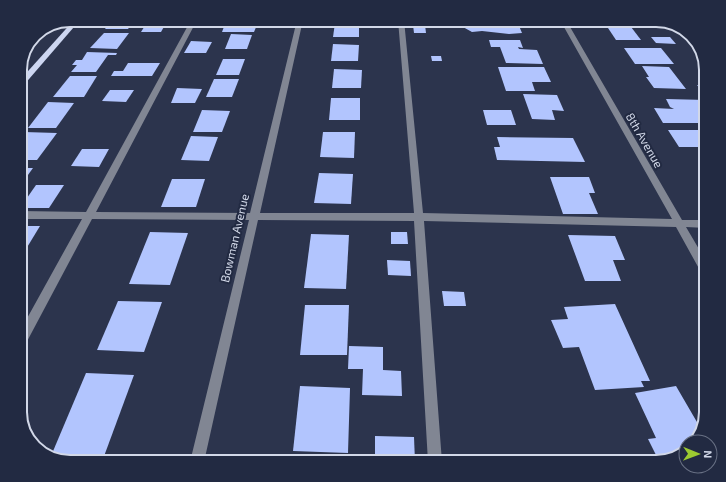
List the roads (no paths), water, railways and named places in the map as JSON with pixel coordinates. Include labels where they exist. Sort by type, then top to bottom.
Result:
[{"type":"main road","points":[[27,76],[71,27]]},
{"type":"street","points":[[27,330],[190,27]]},
{"type":"street","name":"Bowman Avenue","points":[[199,455],[253,216],[298,27]]},
{"type":"street","points":[[402,27],[419,217],[435,455]]},
{"type":"street","name":"8th Avenue","points":[[567,27],[699,259]]},
{"type":"street","points":[[27,215],[419,217],[699,224]]}]
